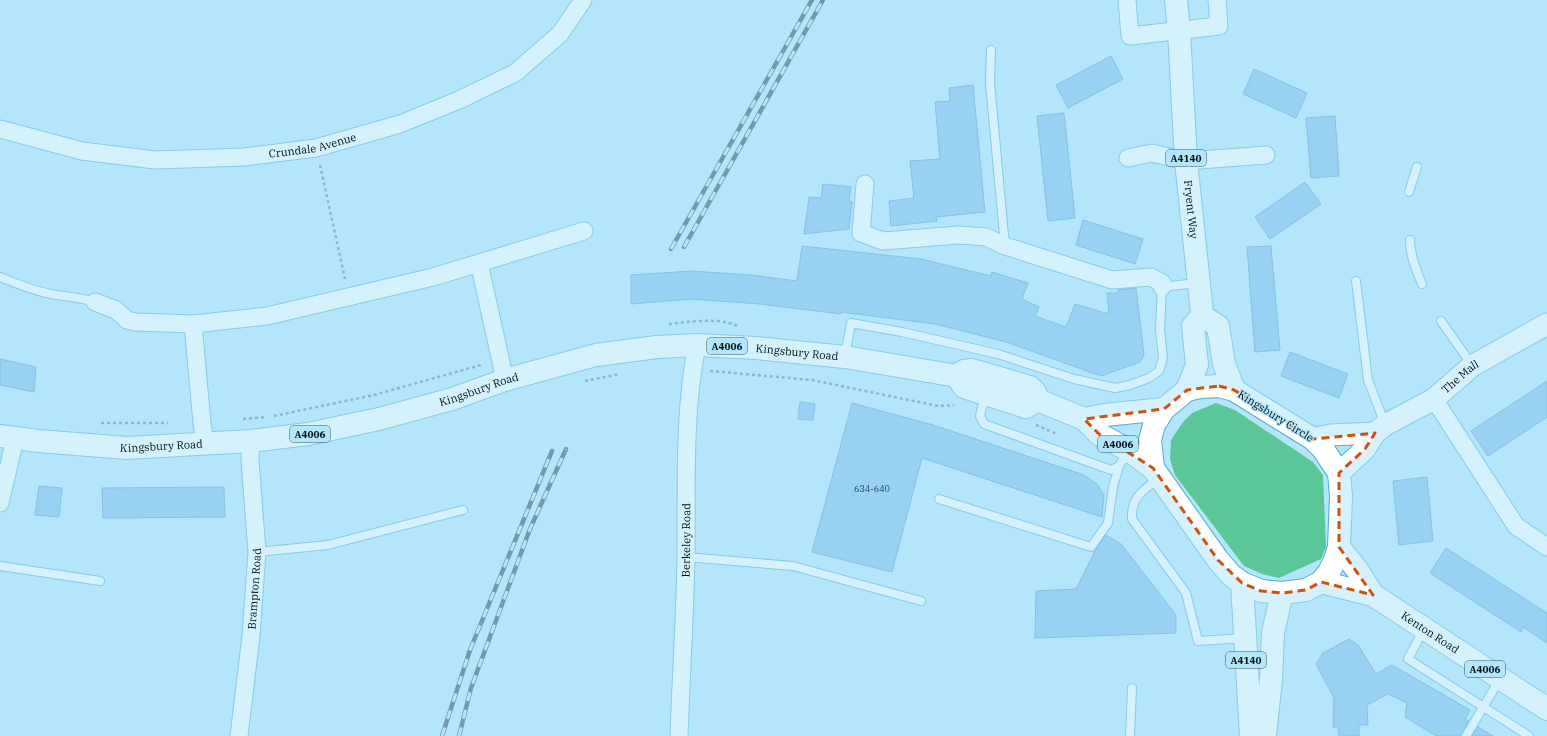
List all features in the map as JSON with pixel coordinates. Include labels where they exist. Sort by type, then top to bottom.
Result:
[{"type":"main road","name":"Fryent Way","points":[[1176,0],[1186,161],[1202,316]]},
{"type":"main road","points":[[1234,390],[1224,364],[1218,326],[1202,316],[1193,326],[1197,366],[1187,390],[1164,409],[1154,425],[1150,440],[1156,472],[1218,560],[1242,583],[1261,591],[1282,593],[1306,590],[1321,582]]},
{"type":"main road","name":"Kingsbury Road","points":[[7,437],[127,448],[251,441],[308,434],[379,419],[452,399],[505,380],[596,355],[657,347],[696,345],[756,348],[845,357],[957,376],[964,371],[972,370],[1020,384],[1033,390],[1038,400],[1084,419],[1124,458],[1156,472]]},
{"type":"main road","points":[[957,376],[964,387],[1026,407],[1038,400]]},
{"type":"main road","name":"Kingsbury Circle","points":[[1187,390],[1219,386],[1234,390],[1314,439],[1323,449],[1339,473],[1341,496],[1339,547],[1329,572],[1321,582]]},
{"type":"main road","points":[[1084,419],[1104,415],[1164,409]]},
{"type":"main road","name":"Kenton Road","points":[[1339,547],[1358,571],[1373,595]]},
{"type":"main road","name":"Kenton Road","points":[[1321,582],[1373,595],[1547,709]]},
{"type":"main road","name":"A4140","points":[[1242,583],[1251,736]]},
{"type":"main road","name":"A4140","points":[[1265,736],[1271,679],[1273,633],[1282,593]]},
{"type":"street","name":"Crundale Avenue","points":[[0,129],[82,151],[155,160],[244,157],[316,148],[400,124],[459,100],[515,73],[560,34],[583,0]]},
{"type":"street","points":[[1127,0],[1130,36],[1219,26],[1217,0]]},
{"type":"street","points":[[1128,158],[1152,153],[1186,161],[1266,155]]},
{"type":"street","points":[[865,184],[861,233],[883,241],[959,235],[986,237],[1005,246],[1112,280],[1151,278],[1162,283],[1162,287]]},
{"type":"street","points":[[95,302],[116,310],[127,320],[135,322],[193,324],[267,316],[433,277],[584,231]]},
{"type":"street","points":[[479,263],[505,380]]},
{"type":"street","points":[[193,324],[205,444]]},
{"type":"street","name":"The Mall","points":[[1314,439],[1331,435],[1380,429],[1434,398],[1472,366],[1547,324]]},
{"type":"street","name":"Berkeley Road","points":[[678,736],[686,558],[686,470],[692,371],[696,345]]},
{"type":"street","points":[[1434,398],[1516,526],[1547,547]]},
{"type":"street","name":"The Mall","points":[[1339,473],[1365,449],[1380,429]]},
{"type":"street","points":[[0,503],[7,437]]},
{"type":"street","name":"Brampton Road","points":[[240,736],[251,636],[257,552],[250,460],[251,441]]},
{"type":"lane","points":[[991,50],[990,83],[1005,246]]},
{"type":"lane","points":[[1409,192],[1417,167]]},
{"type":"lane","points":[[1410,240],[1416,271],[1422,284]]},
{"type":"lane","points":[[0,277],[30,289],[95,302]]},
{"type":"lane","points":[[1356,281],[1368,380],[1380,429]]},
{"type":"lane","points":[[845,357],[851,323],[902,332],[998,354],[1074,379],[1115,388],[1130,385],[1149,378],[1159,371],[1163,358],[1160,330],[1162,287],[1198,283]]},
{"type":"lane","points":[[1441,322],[1472,366]]},
{"type":"lane","points":[[985,394],[980,416],[984,424],[1111,470],[1124,458]]},
{"type":"lane","points":[[939,499],[1091,547],[1108,523],[1113,487],[1124,458]]},
{"type":"lane","points":[[1156,472],[1135,498],[1131,509],[1132,519],[1186,593],[1198,641],[1246,638]]},
{"type":"lane","points":[[257,552],[328,545],[463,510]]},
{"type":"lane","points":[[686,558],[793,566],[921,601]]},
{"type":"lane","points":[[0,566],[100,581]]},
{"type":"lane","points":[[1424,628],[1408,659],[1529,736]]},
{"type":"lane","points":[[1466,736],[1500,679]]},
{"type":"lane","points":[[1130,736],[1132,688]]},
{"type":"path","points":[[316,148],[349,297]]},
{"type":"path","points":[[243,419],[274,416],[374,395],[485,364]]},
{"type":"path","points":[[704,371],[812,380],[938,406],[958,405]]},
{"type":"path","points":[[99,423],[172,423]]},
{"type":"highlighted area","points":[[1219,386],[1234,390],[1313,439],[1375,433],[1365,449],[1339,473],[1339,547],[1373,595],[1321,582],[1306,590],[1282,593],[1261,591],[1242,583],[1218,560],[1153,468],[1099,434],[1084,419],[1164,409],[1187,390]]},
{"type":"green space","points":[[1216,403],[1235,410],[1313,462],[1323,475],[1326,547],[1321,559],[1279,578],[1262,574],[1244,566],[1175,475],[1170,459],[1171,440],[1183,422],[1192,413]]},
{"type":"building","points":[[1111,56],[1123,79],[1068,108],[1056,85]]},
{"type":"building","points":[[1254,69],[1307,93],[1296,118],[1243,94]]},
{"type":"building","points":[[973,85],[985,212],[936,217],[937,221],[891,226],[889,201],[914,198],[910,161],[940,159],[935,102],[950,101],[949,88]]},
{"type":"building","points":[[1064,113],[1075,218],[1048,221],[1037,116]]},
{"type":"building","points":[[1335,116],[1339,176],[1311,178],[1306,118]]},
{"type":"building","points":[[1305,182],[1321,204],[1270,239],[1255,217]]},
{"type":"building","points":[[823,184],[851,187],[849,201],[852,202],[849,229],[804,234],[809,197],[821,198]]},
{"type":"building","points":[[1083,220],[1143,239],[1135,264],[1076,245]]},
{"type":"building","points":[[802,246],[921,259],[991,276],[992,272],[1028,283],[1022,299],[1039,307],[1035,316],[1066,327],[1075,304],[1109,314],[1107,293],[1118,293],[1118,290],[1136,288],[1144,355],[1140,362],[1101,376],[1006,342],[935,324],[841,312],[841,314],[760,304],[691,299],[631,304],[631,275],[691,271],[751,275],[797,281]]},
{"type":"building","points":[[1271,246],[1280,350],[1255,352],[1247,247]]},
{"type":"building","points":[[1290,352],[1348,374],[1339,398],[1281,376]]},
{"type":"building","points":[[0,359],[36,367],[34,392],[0,385]]},
{"type":"building","points":[[1547,381],[1547,417],[1488,456],[1471,431]]},
{"type":"building","points":[[800,402],[815,404],[813,420],[798,419]]},
{"type":"building","points":[[852,403],[933,425],[1084,475],[1097,484],[1104,495],[1102,517],[922,458],[892,572],[812,552]]},
{"type":"building","points":[[1427,477],[1433,541],[1399,545],[1393,481]]},
{"type":"building","points":[[39,486],[62,488],[59,517],[35,515]]},
{"type":"building","points":[[224,487],[225,517],[103,518],[102,488]]},
{"type":"building","points":[[1106,535],[1121,544],[1176,615],[1176,633],[1035,638],[1036,591],[1076,589],[1095,551]]},
{"type":"building","points":[[1446,548],[1547,613],[1547,643],[1523,627],[1521,632],[1430,573]]},
{"type":"building","points":[[1349,639],[1358,645],[1376,674],[1392,665],[1470,710],[1465,719],[1469,721],[1461,736],[1436,736],[1405,717],[1407,703],[1388,694],[1367,705],[1368,725],[1359,725],[1359,736],[1339,736],[1338,727],[1333,727],[1334,698],[1316,664],[1323,653]]},
{"type":"building","points":[[1478,727],[1493,736],[1472,736]]},
{"type":"railway","points":[[671,249],[812,0]]},
{"type":"railway","points":[[684,247],[823,0]]},
{"type":"railway","points":[[459,736],[471,688],[530,529],[566,449]]},
{"type":"railway","points":[[442,736],[470,650],[552,451]]}]
